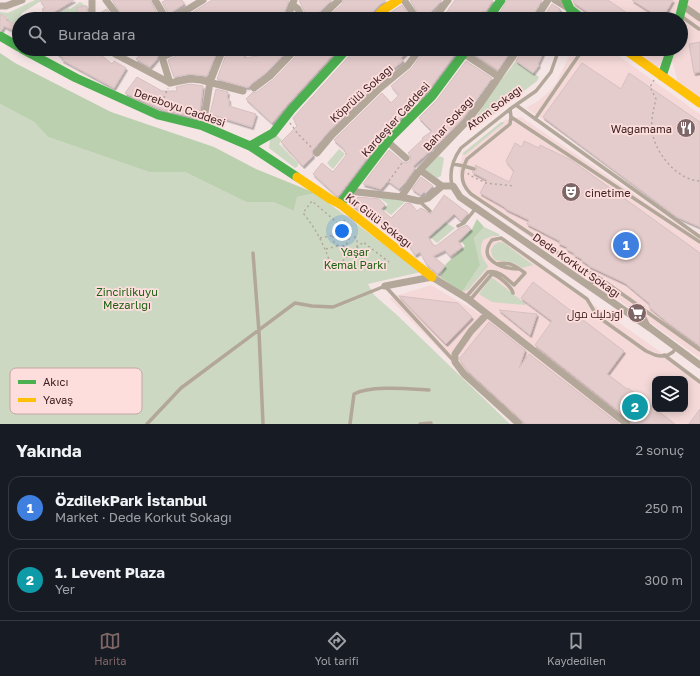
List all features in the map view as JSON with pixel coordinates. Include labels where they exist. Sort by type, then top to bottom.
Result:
[{"type":"street","points":[[0,6],[6,6],[22,0]]},
{"type":"street","points":[[92,0],[92,12]]},
{"type":"street","points":[[106,0],[115,12]]},
{"type":"street","points":[[155,0],[164,12]]},
{"type":"street","points":[[180,12],[203,0]]},
{"type":"street","points":[[381,12],[398,0]]},
{"type":"street","points":[[404,0],[412,12]]},
{"type":"street","points":[[439,12],[448,0]]},
{"type":"street","points":[[493,12],[501,0]]},
{"type":"street","points":[[540,12],[548,0]]},
{"type":"street","points":[[554,0],[574,12]]},
{"type":"street","points":[[566,0],[570,9]]},
{"type":"street","points":[[326,12],[337,1]]},
{"type":"street","points":[[289,12],[293,2]]},
{"type":"street","points":[[293,2],[300,12]]},
{"type":"street","points":[[688,13],[700,18]]},
{"type":"street","name":"Dereboyu Caddesi","points":[[0,36],[12,43]]},
{"type":"street","name":"Dereboyu Caddesi","points":[[36,56],[76,78],[158,115],[202,126],[250,146]]},
{"type":"street","points":[[119,56],[170,83],[190,79],[210,82],[243,91]]},
{"type":"street","points":[[202,126],[210,82],[220,56]]},
{"type":"street","points":[[254,88],[270,76],[289,56]]},
{"type":"street","points":[[250,146],[273,133],[291,110],[341,56]]},
{"type":"street","name":"Köprülü Sokağı","points":[[317,153],[343,124],[380,88],[408,65],[415,56]]},
{"type":"street","name":"Kardeşler Caddesi","points":[[340,204],[388,142],[432,96],[459,56]]},
{"type":"street","points":[[471,56],[500,77]]},
{"type":"street","name":"Bahar Sokağı","points":[[401,197],[420,170],[468,120],[514,56]]},
{"type":"street","points":[[634,56],[700,103]]},
{"type":"street","points":[[660,74],[668,56]]},
{"type":"street","points":[[162,57],[170,83]]},
{"type":"street","points":[[388,142],[405,159]]},
{"type":"street","name":"Kır Gülü Sokağı","points":[[250,146],[330,199],[340,204],[432,277]]},
{"type":"street","points":[[420,170],[442,186],[452,186]]},
{"type":"street","points":[[349,191],[401,197],[419,201],[428,198],[442,186]]},
{"type":"street","name":"Dede Korkut Sokağı","points":[[452,186],[460,196],[476,208],[650,328],[700,365]]},
{"type":"street","points":[[385,286],[432,277],[467,299],[487,314],[627,424]]},
{"type":"street","points":[[487,314],[471,331],[455,354],[455,362],[464,374],[519,424]]},
{"type":"lane","points":[[688,17],[699,29]]},
{"type":"lane","name":"Atom Sokağı","points":[[452,186],[451,178],[453,164],[458,153],[466,143],[536,91],[544,83],[551,72],[557,56]]},
{"type":"lane","points":[[536,119],[578,56]]},
{"type":"lane","points":[[516,105],[700,237]]},
{"type":"lane","points":[[510,109],[512,117],[510,124],[468,158],[462,172],[464,186],[471,194],[567,260],[601,279],[700,350]]},
{"type":"lane","points":[[512,117],[700,242]]},
{"type":"lane","points":[[453,164],[474,169]]},
{"type":"lane","points":[[419,201],[430,211]]},
{"type":"lane","points":[[458,226],[464,223],[476,208]]},
{"type":"lane","points":[[467,299],[490,271],[498,273],[514,285],[525,273],[514,265],[504,262],[497,264],[490,259],[487,249],[492,240],[495,238],[501,238],[587,299],[597,316],[646,350],[655,355],[664,356],[700,382]]},
{"type":"lane","points":[[524,254],[530,246]]},
{"type":"lane","points":[[252,252],[259,332],[263,424]]},
{"type":"lane","points":[[467,299],[492,274],[505,283],[513,293]]},
{"type":"lane","points":[[583,283],[596,282],[601,279]]},
{"type":"lane","points":[[148,424],[181,388],[295,304],[333,307],[385,286],[455,362]]},
{"type":"lane","points":[[639,306],[641,305],[657,315],[658,314]]},
{"type":"lane","points":[[639,306],[650,328]]},
{"type":"lane","points":[[664,356],[673,352],[676,348]]},
{"type":"lane","points":[[350,424],[354,394],[360,391],[392,388],[429,390]]},
{"type":"lane","points":[[420,424],[430,423]]},
{"type":"path","points":[[660,74],[650,87],[656,99],[652,121],[653,136],[659,151],[668,164],[682,175],[700,182]]},
{"type":"path","points":[[158,115],[170,83]]},
{"type":"path","points":[[293,127],[304,141],[317,153]]},
{"type":"path","points":[[380,194],[388,180],[405,159]]},
{"type":"path","points":[[469,175],[486,182],[514,186]]},
{"type":"path","points":[[357,248],[357,239],[312,201],[303,213],[314,226],[326,249],[332,268],[336,267],[342,262],[357,248],[366,239]]},
{"type":"path","points":[[339,245],[335,243],[333,239],[334,235],[351,212]]},
{"type":"path","points":[[326,249],[347,243],[349,239],[345,231],[337,231]]},
{"type":"path","points":[[320,238],[334,235]]},
{"type":"path","points":[[363,242],[389,262]]},
{"type":"path","points":[[343,245],[348,256]]},
{"type":"path","points":[[342,262],[348,270]]},
{"type":"shaded area","points":[[568,0],[700,0],[700,101],[679,86],[673,63],[657,67],[640,56],[688,56],[688,12],[579,12]]},
{"type":"shaded area","points":[[569,56],[619,56],[700,114],[700,227],[526,108],[538,101],[550,91],[557,82]]},
{"type":"shaded area","points":[[521,117],[700,239],[700,358],[469,194],[462,185],[459,170],[463,152],[505,120]]},
{"type":"shaded area","points":[[484,227],[700,380],[700,424],[632,424],[462,292],[474,238]]},
{"type":"shaded area","points":[[431,285],[492,321],[625,424],[522,424],[470,375],[449,359],[389,298]]},
{"type":"green space","points":[[35,0],[41,1],[24,12],[12,12],[12,22],[7,20],[8,18],[0,14],[0,12],[8,13]]},
{"type":"green space","points":[[80,2],[86,6],[77,6],[77,12],[61,12],[68,8],[70,9]]},
{"type":"green space","points":[[0,53],[15,63],[111,112],[214,147],[256,169],[315,193],[297,197],[294,211],[273,202],[246,202],[185,172],[149,172],[48,137],[34,122],[0,104]]},
{"type":"green space","points":[[516,61],[539,77],[537,81],[481,124],[474,120],[494,89]]},
{"type":"green space","name":"Zincirlikuyu Mezarlığı","points":[[0,104],[34,122],[48,137],[149,172],[185,172],[246,202],[273,202],[294,211],[297,197],[315,193],[421,272],[368,284],[374,295],[397,315],[510,424],[0,424]]},
{"type":"green space","points":[[501,122],[504,123],[465,155],[462,154]]},
{"type":"green space","points":[[276,135],[282,140],[279,144],[298,163],[298,166],[295,168],[269,148],[270,140]]},
{"type":"green space","points":[[339,149],[345,154],[333,169],[327,163]]},
{"type":"green space","points":[[439,156],[444,158],[441,176],[437,178],[424,169]]},
{"type":"green space","points":[[378,197],[406,201],[391,215],[383,209],[388,204]]},
{"type":"green space","points":[[477,219],[484,227],[474,238],[480,265],[462,292],[440,277],[446,264],[465,246],[461,241],[472,229]]},
{"type":"green space","points":[[446,223],[455,228],[437,243],[430,237]]},
{"type":"green space","points":[[484,227],[499,234],[499,236],[492,236],[483,240],[481,253],[488,266],[468,290],[462,292],[480,265],[474,238]]},
{"type":"green space","points":[[499,242],[504,243],[533,265],[522,268],[513,263],[500,261],[493,258],[491,250],[494,245]]},
{"type":"green space","points":[[491,278],[526,304],[492,302],[479,294]]},
{"type":"building","points":[[40,0],[74,0],[54,12],[43,12],[42,9],[45,8]]},
{"type":"building","points":[[112,0],[150,0],[156,12],[120,12]]},
{"type":"building","points":[[166,0],[182,0],[184,4],[172,12],[168,12],[162,2]]},
{"type":"building","points":[[212,0],[289,0],[285,12],[193,12]]},
{"type":"building","points":[[299,0],[332,0],[319,12],[305,12]]},
{"type":"building","points":[[344,0],[386,0],[373,12],[333,12]]},
{"type":"building","points":[[410,0],[442,0],[431,12],[418,12]]},
{"type":"building","points":[[455,0],[493,0],[485,12],[447,12]]},
{"type":"building","points":[[507,0],[542,0],[535,12],[500,12]]},
{"type":"building","points":[[573,0],[608,0],[626,12],[588,12],[574,3]]},
{"type":"building","points":[[632,0],[673,0],[666,12],[651,12]]},
{"type":"building","points":[[552,4],[560,9],[559,12],[547,12]]},
{"type":"building","points":[[402,5],[406,12],[392,12]]},
{"type":"building","points":[[87,6],[87,12],[77,12],[77,7]]},
{"type":"building","points":[[107,9],[109,12],[102,12]]},
{"type":"building","points":[[0,14],[7,18],[6,20],[12,23],[12,30],[4,26],[2,30],[0,30]]},
{"type":"building","points":[[700,42],[700,72],[694,73],[689,44]]},
{"type":"building","points":[[61,56],[102,56],[112,64],[114,61],[126,68],[114,88],[62,60],[63,58]]},
{"type":"building","points":[[139,56],[158,56],[150,67],[136,59]]},
{"type":"building","points":[[177,56],[215,56],[207,76],[190,74],[174,77],[168,60]]},
{"type":"building","points":[[225,56],[245,56],[244,58],[258,56],[282,56],[267,72],[249,87],[217,79]]},
{"type":"building","points":[[296,56],[332,56],[272,123],[246,99],[252,93],[257,92],[274,79]]},
{"type":"building","points":[[349,56],[403,56],[401,58],[403,61],[382,77],[383,78],[374,85],[375,86],[328,132],[312,151],[313,156],[303,166],[281,142],[297,126],[293,118]]},
{"type":"building","points":[[420,56],[454,56],[427,92],[408,106],[410,109],[386,133],[369,153],[370,154],[338,196],[336,195],[313,174],[322,163],[333,172],[347,154],[344,151],[345,150],[334,140],[382,93],[391,103],[399,95],[391,86],[412,68]]},
{"type":"building","points":[[477,56],[507,56],[498,70]]},
{"type":"building","points":[[519,56],[542,56],[538,64],[539,65],[533,73],[516,61]]},
{"type":"building","points":[[466,61],[492,78],[464,117],[441,141],[430,149],[431,150],[413,166],[415,168],[399,189],[388,181],[381,189],[363,184],[389,150],[403,162],[407,163],[410,161],[411,157],[408,153],[423,139],[422,138],[432,131],[419,118],[437,100]]},
{"type":"building","points":[[582,63],[621,89],[629,73],[700,122],[700,227],[677,217],[543,117]]},
{"type":"building","points":[[137,77],[162,91],[177,91],[176,87],[190,84],[203,86],[199,118],[163,110],[125,93]]},
{"type":"building","points":[[216,89],[228,92],[227,98],[229,99],[229,106],[256,114],[252,127],[210,114]]},
{"type":"building","points":[[524,141],[539,148],[540,145],[571,160],[700,253],[700,346],[649,307],[650,304],[625,283],[589,266],[581,260],[582,259],[574,255],[574,253],[566,249],[567,247],[558,243],[560,241],[527,224],[529,220],[506,209],[480,193],[487,180],[472,172],[477,170],[475,165],[509,182],[514,171],[506,161],[515,143],[522,147]]},
{"type":"building","points":[[421,177],[433,186],[426,193],[424,192],[421,195],[412,189]]},
{"type":"building","points":[[444,195],[468,213],[461,221],[454,214],[428,237],[433,245],[436,246],[458,229],[467,225],[471,229],[458,241],[462,247],[450,256],[445,250],[433,256],[445,266],[438,274],[427,265],[420,252],[415,255],[408,244],[394,231],[391,234],[383,226],[385,224],[376,216],[372,219],[362,210],[361,211],[352,205],[358,197],[379,199],[385,205],[381,209],[391,218],[406,203],[411,204],[417,211],[421,208],[431,214]]},
{"type":"building","points":[[533,282],[624,351],[607,374],[652,406],[652,412],[659,412],[675,424],[632,424],[630,420],[535,345],[552,321],[521,298]]},
{"type":"building","points":[[399,296],[458,303],[472,317],[446,344]]},
{"type":"building","points":[[499,310],[537,314],[530,335]]},
{"type":"building","points":[[489,322],[525,350],[519,368],[529,354],[619,424],[526,424],[468,371],[460,360],[460,358]]},
{"type":"building","points":[[700,409],[700,424],[689,424]]},
{"type":"traffic: fast","points":[[493,12],[501,0]]},
{"type":"traffic: fast","points":[[566,0],[570,9],[574,12]]},
{"type":"traffic: fast","points":[[681,12],[684,0]]},
{"type":"traffic: fast","points":[[0,36],[12,43]]},
{"type":"traffic: fast","points":[[35,56],[76,78],[158,115],[203,126],[250,146],[297,177]]},
{"type":"traffic: fast","points":[[250,146],[273,133],[291,110],[341,56]]},
{"type":"traffic: fast","points":[[340,204],[391,137],[432,96],[462,56]]},
{"type":"traffic: fast","points":[[662,76],[669,56]]},
{"type":"traffic: slow","points":[[381,12],[398,0]]},
{"type":"traffic: slow","points":[[634,56],[700,103]]},
{"type":"traffic: slow","points":[[297,177],[340,204],[432,277]]},
{"type":"place","name":"Wagamama","points":[[686,128]]},
{"type":"place","name":"cinetime","points":[[571,192]]},
{"type":"place","name":"ÖzdilekPark İstanbul","points":[[626,245]]},
{"type":"place","name":"اوزدليك مول","points":[[637,313]]},
{"type":"place","name":"1. Levent Plaza","points":[[635,407]]},
{"type":"park label","name":"Yaşar Kemal Parkı","points":[[355,257]]}]
